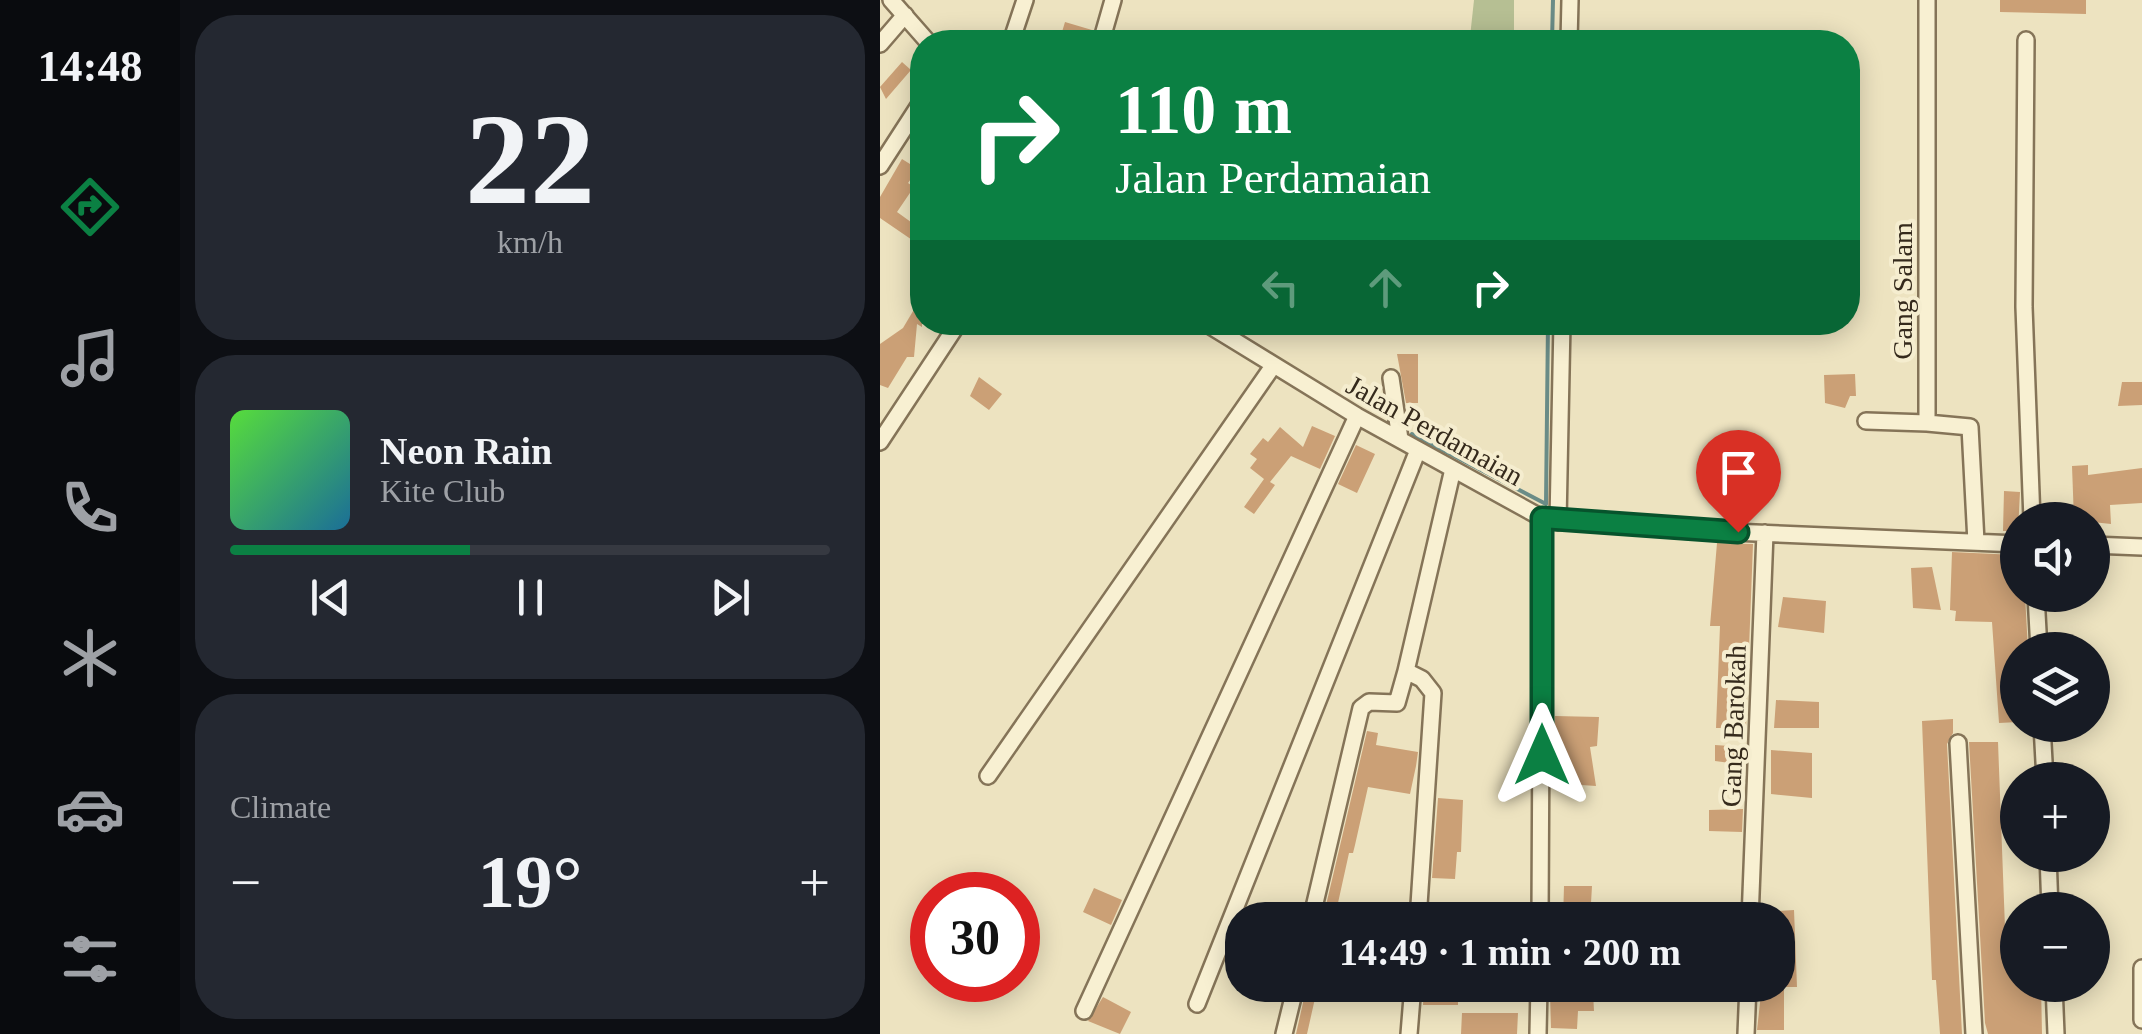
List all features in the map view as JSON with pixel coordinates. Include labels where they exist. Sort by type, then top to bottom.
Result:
[{"type":"street","points":[[892,0],[917,30]]},
{"type":"street","points":[[1015,30],[1025,0]]},
{"type":"street","points":[[1104,30],[1112,0]]},
{"type":"street","points":[[1569,30],[1570,0]]},
{"type":"street","name":"Gang Salam","points":[[1927,0],[1927,423]]},
{"type":"street","points":[[880,44],[904,15]]},
{"type":"street","points":[[2026,40],[2024,364],[2031,502]]},
{"type":"street","points":[[880,166],[910,120]]},
{"type":"street","points":[[880,442],[950,335]]},
{"type":"street","name":"Jalan Perdamaian","points":[[1225,335],[1357,416],[1550,520],[2000,543]]},
{"type":"street","points":[[1540,902],[1550,520],[1561,335]]},
{"type":"street","points":[[988,776],[1274,366]]},
{"type":"street","points":[[1391,378],[1400,439]]},
{"type":"street","points":[[1084,1010],[1357,416]]},
{"type":"street","points":[[1866,421],[1970,427],[1976,542]]},
{"type":"street","points":[[1197,1004],[1418,450]]},
{"type":"street","points":[[1315,902],[1362,708],[1369,702],[1396,704],[1453,469]]},
{"type":"street","name":"Gang Barokah","points":[[1751,902],[1765,533]]},
{"type":"street","points":[[2110,546],[2142,547]]},
{"type":"street","points":[[1406,672],[1422,679],[1433,693],[1419,902]]},
{"type":"street","points":[[1958,743],[1974,1034]]},
{"type":"street","points":[[2142,968],[2142,1020]]},
{"type":"street","points":[[1284,1034],[1292,1002]]},
{"type":"street","points":[[1409,1034],[1412,1002]]},
{"type":"street","points":[[1538,1034],[1539,1002]]},
{"type":"street","points":[[1746,1034],[1747,1002]]},
{"type":"street","points":[[2055,1002],[2056,1034]]},
{"type":"green space","points":[[1474,0],[1514,0],[1514,30],[1471,30]]},
{"type":"building","points":[[2000,0],[2086,0],[2086,14],[2000,12]]},
{"type":"building","points":[[1065,22],[1092,30],[1063,30]]},
{"type":"building","points":[[902,62],[910,69],[886,99],[880,87]]},
{"type":"building","points":[[902,159],[910,164],[910,193],[897,212],[910,221],[910,239],[880,218],[880,197]]},
{"type":"building","points":[[910,316],[910,335],[916,335],[914,357],[907,357],[888,388],[880,385],[880,344],[903,328]]},
{"type":"building","points":[[1397,354],[1418,354],[1418,403],[1406,403]]},
{"type":"building","points":[[1855,374],[1856,396],[1850,396],[1845,408],[1825,403],[1824,375]]},
{"type":"building","points":[[979,377],[1002,394],[989,410],[970,396]]},
{"type":"building","points":[[2122,382],[2142,382],[2142,405],[2118,406]]},
{"type":"building","points":[[1312,426],[1335,436],[1320,469],[1291,456],[1270,482],[1275,485],[1254,514],[1244,507],[1264,479],[1250,468],[1257,459],[1250,454],[1263,438],[1268,442],[1280,427],[1303,447]]},
{"type":"building","points":[[1356,445],[1375,454],[1357,493],[1338,484]]},
{"type":"building","points":[[2088,465],[2088,475],[2142,468],[2142,503],[2073,502],[2072,466]]},
{"type":"building","points":[[2004,491],[2020,492],[2019,502],[2004,502]]},
{"type":"building","points":[[1717,543],[1753,544],[1746,728],[1716,728],[1720,626],[1710,626]]},
{"type":"building","points":[[1952,552],[2000,554],[2000,612],[2026,612],[2027,632],[2000,632],[2000,723],[1992,622],[1955,621],[1956,611],[1950,610]]},
{"type":"building","points":[[1932,567],[1941,610],[1913,608],[1911,568]]},
{"type":"building","points":[[1783,597],[1826,601],[1824,633],[1778,627]]},
{"type":"building","points":[[1776,700],[1819,702],[1819,728],[1774,728]]},
{"type":"building","points":[[1555,716],[1599,717],[1597,746],[1590,747],[1596,786],[1552,783]]},
{"type":"building","points":[[1953,719],[1953,733],[1947,744],[1962,1034],[1940,1034],[1936,980],[1932,980],[1922,721]]},
{"type":"building","points":[[1367,731],[1378,733],[1376,745],[1418,752],[1410,794],[1368,787],[1338,902],[1327,902]]},
{"type":"building","points":[[1969,742],[1998,742],[2004,892],[2000,892],[2000,1002],[2041,1002],[2042,1034],[1988,1034]]},
{"type":"building","points":[[1715,745],[1745,747],[1745,765],[1715,761]]},
{"type":"building","points":[[1771,750],[1812,753],[1812,798],[1771,794]]},
{"type":"building","points":[[1438,798],[1463,800],[1461,852],[1457,852],[1455,879],[1432,878]]},
{"type":"building","points":[[1743,809],[1742,832],[1709,831],[1709,810]]},
{"type":"building","points":[[1564,886],[1592,886],[1591,902],[1564,902]]},
{"type":"building","points":[[1094,888],[1122,900],[1111,925],[1083,912]]},
{"type":"building","points":[[1103,997],[1131,1012],[1120,1034],[1088,1021]]},
{"type":"building","points":[[1303,1002],[1314,1002],[1307,1034],[1296,1034]]},
{"type":"building","points":[[1423,1002],[1458,1002],[1458,1005],[1423,1005]]},
{"type":"building","points":[[1550,1002],[1594,1002],[1594,1011],[1578,1011],[1577,1029],[1551,1028]]},
{"type":"building","points":[[1760,1002],[1784,1002],[1784,1030],[1757,1030]]},
{"type":"building","points":[[1462,1013],[1518,1013],[1517,1034],[1461,1034]]},
{"type":"waterway","points":[[1552,30],[1553,0]]},
{"type":"waterway","points":[[1412,434],[1546,504],[1548,335]]},
{"type":"route","points":[[1542,755],[1542,518],[1738,532]]}]
